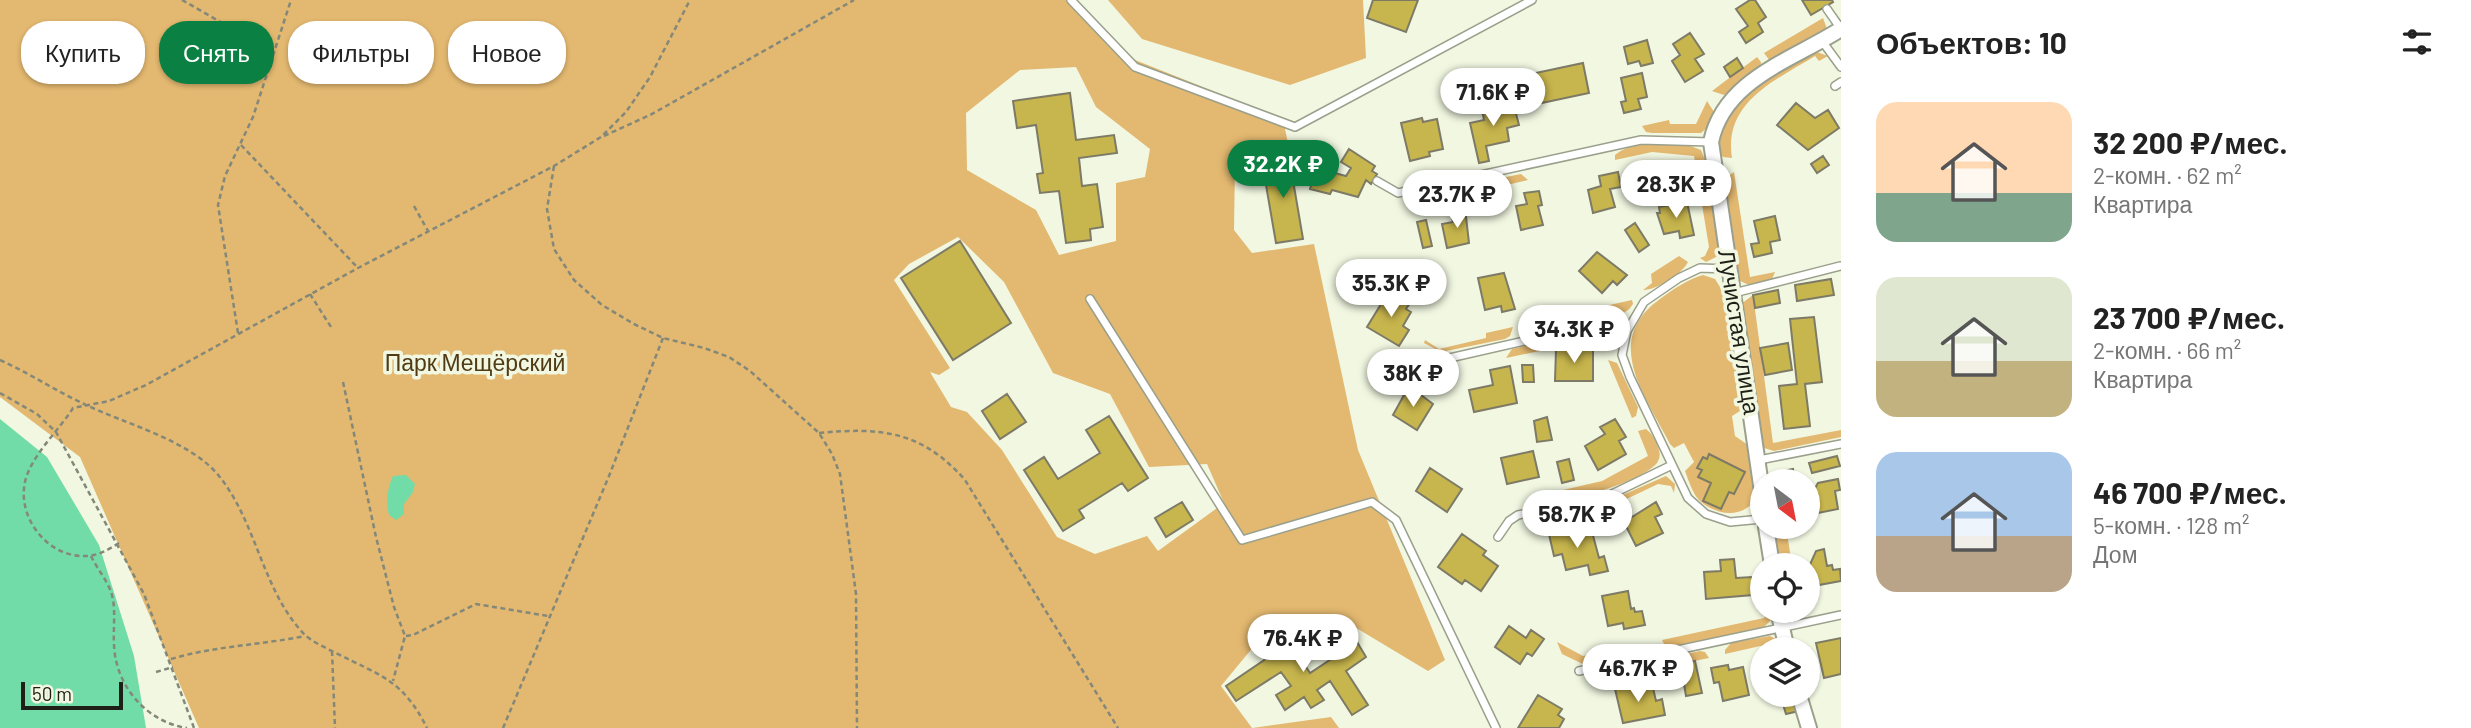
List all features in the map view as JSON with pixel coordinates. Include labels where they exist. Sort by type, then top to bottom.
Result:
[{"type":"street","name":"Лучистая улица","points":[[1760,469],[1711,142],[1719,114],[1736,93],[1841,29]]},
{"type":"street","points":[[1780,623],[1784,637]]},
{"type":"street","points":[[1803,707],[1809,728]]},
{"type":"lane","points":[[1071,0],[1135,68],[1295,127],[1532,0]]},
{"type":"lane","points":[[1827,9],[1841,29]]},
{"type":"lane","points":[[1822,41],[1840,65]]},
{"type":"lane","points":[[1377,181],[1398,193],[1641,140],[1711,142]]},
{"type":"lane","points":[[1733,293],[1840,266]]},
{"type":"lane","points":[[1728,268],[1700,268],[1679,278],[1644,302],[1627,331],[1622,355],[1688,498],[1706,514],[1730,522],[1750,520]]},
{"type":"lane","points":[[1090,299],[1242,540],[1372,502],[1396,520],[1496,728]]},
{"type":"lane","points":[[1432,362],[1595,325],[1609,324],[1627,331]]},
{"type":"lane","points":[[1759,460],[1841,444]]},
{"type":"lane","points":[[1499,537],[1509,521],[1518,515],[1611,495],[1672,465]]},
{"type":"lane","points":[[1579,671],[1841,615]]},
{"type":"path","points":[[182,0],[275,53]]},
{"type":"path","points":[[238,333],[218,205],[225,176],[241,145],[275,53],[291,0]]},
{"type":"path","points":[[601,137],[626,111],[650,77],[690,0]]},
{"type":"path","points":[[118,543],[92,556],[72,555],[54,548],[40,537],[26,513],[24,500],[27,475],[74,408],[109,401],[146,385],[358,268],[554,166],[601,137],[652,114],[854,0]]},
{"type":"path","points":[[241,145],[358,268]]},
{"type":"path","points":[[554,166],[547,209],[554,249],[574,280],[602,304],[663,338],[729,357],[750,371],[819,433],[839,474],[856,594],[857,728]]},
{"type":"path","points":[[414,206],[428,231]]},
{"type":"path","points":[[310,294],[331,327]]},
{"type":"path","points":[[503,728],[609,476],[663,338]]},
{"type":"path","points":[[0,360],[85,405],[117,417],[195,455],[219,476],[240,512],[271,583],[305,636],[393,681],[416,707],[427,728]]},
{"type":"path","points":[[343,382],[376,537],[394,607],[405,636],[393,681]]},
{"type":"path","points":[[0,393],[37,414],[56,432],[144,594],[194,728]]},
{"type":"path","points":[[819,433],[863,429],[904,437],[946,458],[965,481],[1118,728]]},
{"type":"path","points":[[92,556],[111,594],[116,665],[123,682],[142,707],[155,716],[187,728]]},
{"type":"path","points":[[405,636],[476,604],[548,616]]},
{"type":"path","points":[[170,659],[199,650],[266,644],[305,636]]},
{"type":"path","points":[[331,651],[335,728]]},
{"type":"path","points":[[156,671],[173,667]]},
{"type":"green space","name":"Парк Мещёрский","points":[[0,0],[1074,0],[1130,58],[1283,119],[1289,148],[1235,162],[1234,230],[1252,253],[1314,244],[1358,450],[1445,660],[1428,671],[1353,626],[1273,623],[1221,686],[1252,728],[199,728],[80,457],[0,397]],"holes":[[[1076,67],[1096,107],[1150,149],[1145,177],[1116,183],[1116,241],[1059,255],[1036,210],[967,170],[966,113],[1020,70]],[[958,237],[1004,282],[1053,373],[1110,394],[1149,467],[1207,464],[1224,503],[1158,551],[1147,536],[1095,554],[1057,537],[1002,450],[967,412],[951,407],[930,372],[939,375],[950,368],[894,280],[909,264]]]},
{"type":"green space","points":[[1108,0],[1363,0],[1366,58],[1290,85],[1142,39]]},
{"type":"green space","points":[[1823,18],[1827,29],[1774,61],[1770,61],[1764,53]]},
{"type":"green space","points":[[1814,51],[1828,56],[1819,61],[1815,56],[1784,74],[1755,95],[1744,107],[1731,139],[1732,158],[1723,157],[1718,148],[1719,138],[1726,117],[1735,105],[1758,83]]},
{"type":"green space","points":[[1757,57],[1761,62],[1760,70],[1724,95],[1712,91]]},
{"type":"green space","points":[[1707,101],[1714,112],[1709,126],[1701,133],[1652,133],[1646,132],[1642,126],[1669,120],[1670,124],[1696,124]]},
{"type":"green space","points":[[1640,145],[1688,145],[1701,150],[1707,164],[1720,244],[1718,256],[1706,262],[1700,258],[1705,256],[1709,247],[1694,156],[1652,152],[1615,160],[1615,155],[1622,150]]},
{"type":"green space","points":[[1734,172],[1750,277],[1775,272],[1772,279],[1749,285],[1738,280],[1723,183],[1725,178]]},
{"type":"green space","points":[[1521,174],[1528,180],[1468,194],[1468,190],[1476,183]]},
{"type":"green space","points":[[1679,256],[1688,262],[1675,276],[1662,284],[1643,290],[1652,283],[1651,274]]},
{"type":"green space","points":[[1703,275],[1715,279],[1725,295],[1742,406],[1740,411],[1732,416],[1735,436],[1748,445],[1752,469],[1750,506],[1739,512],[1726,513],[1712,509],[1695,495],[1685,471],[1694,462],[1684,443],[1674,448],[1670,444],[1634,369],[1631,351],[1633,333],[1643,315],[1660,299],[1691,279]]},
{"type":"green space","points":[[1753,295],[1773,443],[1841,430],[1841,437],[1774,451],[1764,448],[1741,304]]},
{"type":"green space","points":[[1632,300],[1633,304],[1629,309],[1618,315],[1560,328],[1535,331],[1528,330],[1524,324]]},
{"type":"green space","points":[[1513,327],[1510,336],[1505,339],[1441,352],[1424,343],[1425,340],[1439,349],[1486,338],[1486,333]]},
{"type":"green space","points":[[1596,330],[1612,334],[1615,343],[1606,348],[1605,343],[1598,339],[1506,358],[1512,349]]},
{"type":"green space","points":[[1608,360],[1617,363],[1638,407],[1636,416],[1632,418]]},
{"type":"green space","points":[[1646,429],[1651,433],[1660,452],[1659,460],[1651,469],[1597,492],[1572,496],[1564,494],[1563,490],[1602,481],[1648,456],[1638,431]]},
{"type":"green space","points":[[1666,476],[1675,484],[1674,493],[1671,486],[1658,484],[1614,505],[1573,512],[1578,506],[1618,497]]},
{"type":"green space","points":[[1775,539],[1788,539],[1790,553],[1777,553]]},
{"type":"green space","points":[[1750,621],[1768,623],[1764,627],[1671,647],[1665,646],[1662,640]]},
{"type":"green space","points":[[1750,640],[1750,648],[1725,654],[1731,643]]},
{"type":"green space","points":[[1557,642],[1583,656],[1627,647],[1621,658],[1585,665],[1562,654]]},
{"type":"green space","points":[[1705,652],[1709,658],[1631,674],[1637,665]]},
{"type":"green space","points":[[1331,717],[1339,728],[1252,728]]},
{"type":"shaded area","points":[[0,419],[47,457],[99,545],[134,656],[146,728],[0,728]]},
{"type":"shaded area","points":[[406,475],[415,484],[413,492],[404,504],[404,514],[396,520],[389,515],[388,490],[393,476]]},
{"type":"building","points":[[1373,0],[1418,0],[1406,32],[1367,18]]},
{"type":"building","points":[[1750,0],[1755,0],[1766,17],[1758,23],[1763,32],[1746,43],[1739,32],[1748,26],[1736,9]]},
{"type":"building","points":[[1802,0],[1832,0],[1833,2],[1811,15]]},
{"type":"building","points":[[1690,33],[1704,54],[1695,59],[1703,71],[1685,82],[1672,61],[1680,55],[1673,44]]},
{"type":"building","points":[[1647,40],[1653,63],[1641,66],[1639,61],[1628,64],[1624,47]]},
{"type":"building","points":[[1737,58],[1743,68],[1730,77],[1724,67]]},
{"type":"building","points":[[1583,63],[1589,93],[1537,104],[1531,74]]},
{"type":"building","points":[[1642,73],[1647,97],[1638,99],[1641,109],[1624,113],[1621,102],[1626,101],[1621,78]]},
{"type":"building","points":[[1070,93],[1076,140],[1114,135],[1117,153],[1079,158],[1082,186],[1097,184],[1103,227],[1090,229],[1091,240],[1066,243],[1059,191],[1040,193],[1037,174],[1043,173],[1036,125],[1017,128],[1013,101]]},
{"type":"building","points":[[1513,102],[1519,125],[1507,128],[1509,141],[1486,146],[1489,161],[1479,163],[1470,123],[1484,120],[1482,109]]},
{"type":"building","points":[[1796,103],[1815,118],[1828,110],[1839,128],[1808,150],[1777,125]]},
{"type":"building","points":[[1422,118],[1423,122],[1437,119],[1443,149],[1429,152],[1430,156],[1410,161],[1401,123]]},
{"type":"building","points":[[1349,149],[1375,166],[1372,171],[1377,174],[1371,184],[1366,180],[1358,197],[1332,190],[1330,194],[1310,189],[1316,168],[1346,176],[1351,168],[1341,162]]},
{"type":"building","points":[[1823,156],[1829,165],[1817,173],[1811,164]]},
{"type":"building","points":[[1289,157],[1303,239],[1276,243],[1262,162]]},
{"type":"building","points":[[1618,172],[1621,187],[1610,189],[1615,207],[1593,213],[1588,190],[1601,186],[1599,176]]},
{"type":"building","points":[[1539,191],[1542,205],[1538,206],[1543,225],[1521,230],[1516,206],[1527,204],[1524,193]]},
{"type":"building","points":[[1687,202],[1694,235],[1680,238],[1679,231],[1664,234],[1657,213],[1660,213],[1659,207]]},
{"type":"building","points":[[1465,208],[1469,243],[1447,248],[1442,224],[1453,222],[1451,212]]},
{"type":"building","points":[[1775,216],[1780,240],[1770,242],[1772,253],[1754,257],[1751,244],[1759,243],[1754,221]]},
{"type":"building","points":[[1426,220],[1432,246],[1423,248],[1417,222]]},
{"type":"building","points":[[1635,223],[1649,245],[1639,252],[1625,230]]},
{"type":"building","points":[[960,241],[1011,323],[953,360],[901,278]]},
{"type":"building","points":[[1597,252],[1627,275],[1617,285],[1613,281],[1602,293],[1579,271]]},
{"type":"building","points":[[1504,273],[1515,309],[1502,312],[1501,306],[1485,310],[1478,278]]},
{"type":"building","points":[[1831,279],[1834,295],[1797,301],[1795,285]]},
{"type":"building","points":[[1778,290],[1780,303],[1755,308],[1753,295]]},
{"type":"building","points":[[1389,291],[1410,303],[1406,309],[1411,312],[1403,326],[1409,330],[1399,346],[1367,327]]},
{"type":"building","points":[[1814,317],[1822,382],[1805,384],[1810,426],[1784,429],[1779,386],[1797,384],[1790,319]]},
{"type":"building","points":[[1788,343],[1792,370],[1765,375],[1760,348]]},
{"type":"building","points":[[1556,349],[1593,350],[1593,381],[1555,381]]},
{"type":"building","points":[[1522,365],[1533,365],[1534,382],[1523,382]]},
{"type":"building","points":[[1510,366],[1517,403],[1474,412],[1469,390],[1493,385],[1490,370]]},
{"type":"building","points":[[1409,386],[1433,404],[1417,430],[1393,415]]},
{"type":"building","points":[[1007,394],[1026,422],[1000,439],[982,411]]},
{"type":"building","points":[[1109,416],[1148,478],[1128,491],[1122,483],[1079,510],[1084,518],[1063,531],[1024,470],[1044,457],[1058,479],[1100,453],[1086,430]]},
{"type":"building","points":[[1547,417],[1552,440],[1537,442],[1534,421]]},
{"type":"building","points":[[1615,419],[1626,437],[1619,441],[1626,454],[1598,470],[1585,446],[1605,434],[1600,427]]},
{"type":"building","points":[[1533,451],[1539,477],[1507,484],[1501,458]]},
{"type":"building","points":[[1709,454],[1745,472],[1734,494],[1729,492],[1721,509],[1703,501],[1711,483],[1698,477],[1702,470],[1697,468],[1703,457],[1707,459]]},
{"type":"building","points":[[1837,456],[1840,466],[1820,471],[1811,469],[1809,463]]},
{"type":"building","points":[[1569,459],[1574,480],[1562,483],[1557,462]]},
{"type":"building","points":[[1430,468],[1462,489],[1447,512],[1416,491]]},
{"type":"building","points":[[1838,479],[1840,490],[1835,491],[1838,509],[1820,513],[1820,483]]},
{"type":"building","points":[[1182,502],[1193,520],[1166,537],[1155,518]]},
{"type":"building","points":[[1656,502],[1662,514],[1655,517],[1663,533],[1636,546],[1624,522]]},
{"type":"building","points":[[1566,526],[1568,534],[1591,528],[1599,558],[1604,556],[1608,571],[1590,575],[1588,565],[1566,570],[1562,554],[1554,556],[1548,530]]},
{"type":"building","points":[[1462,534],[1486,551],[1483,555],[1498,566],[1481,591],[1465,580],[1462,584],[1438,567]]},
{"type":"building","points":[[1824,549],[1827,566],[1832,565],[1833,570],[1840,569],[1841,581],[1820,585],[1820,553],[1815,553]]},
{"type":"building","points":[[1734,559],[1736,578],[1750,577],[1750,595],[1706,599],[1704,572],[1721,571],[1720,560]]},
{"type":"building","points":[[1628,591],[1631,609],[1634,608],[1635,612],[1642,611],[1645,625],[1624,629],[1623,623],[1608,626],[1602,596]]},
{"type":"building","points":[[1509,626],[1526,638],[1531,630],[1544,639],[1532,656],[1527,653],[1520,664],[1495,647]]},
{"type":"building","points":[[1281,630],[1291,646],[1310,634],[1319,648],[1301,659],[1310,673],[1357,642],[1366,657],[1346,671],[1368,705],[1352,715],[1330,681],[1317,690],[1324,700],[1311,708],[1304,697],[1285,710],[1276,695],[1291,686],[1281,672],[1236,701],[1226,686],[1273,654],[1265,641]]},
{"type":"building","points":[[1841,638],[1841,674],[1824,678],[1820,642]]},
{"type":"building","points":[[1695,661],[1702,693],[1686,696],[1683,678],[1674,680],[1671,666]]},
{"type":"building","points":[[1728,665],[1729,670],[1743,667],[1749,695],[1723,701],[1719,682],[1714,683],[1711,668]]},
{"type":"building","points":[[1636,684],[1637,691],[1653,688],[1656,701],[1662,699],[1665,715],[1623,723],[1615,689]]},
{"type":"building","points":[[1538,695],[1562,709],[1558,715],[1564,719],[1559,728],[1518,728]]},
{"type":"building","points":[[1784,707],[1798,707],[1799,711],[1786,714]]}]
